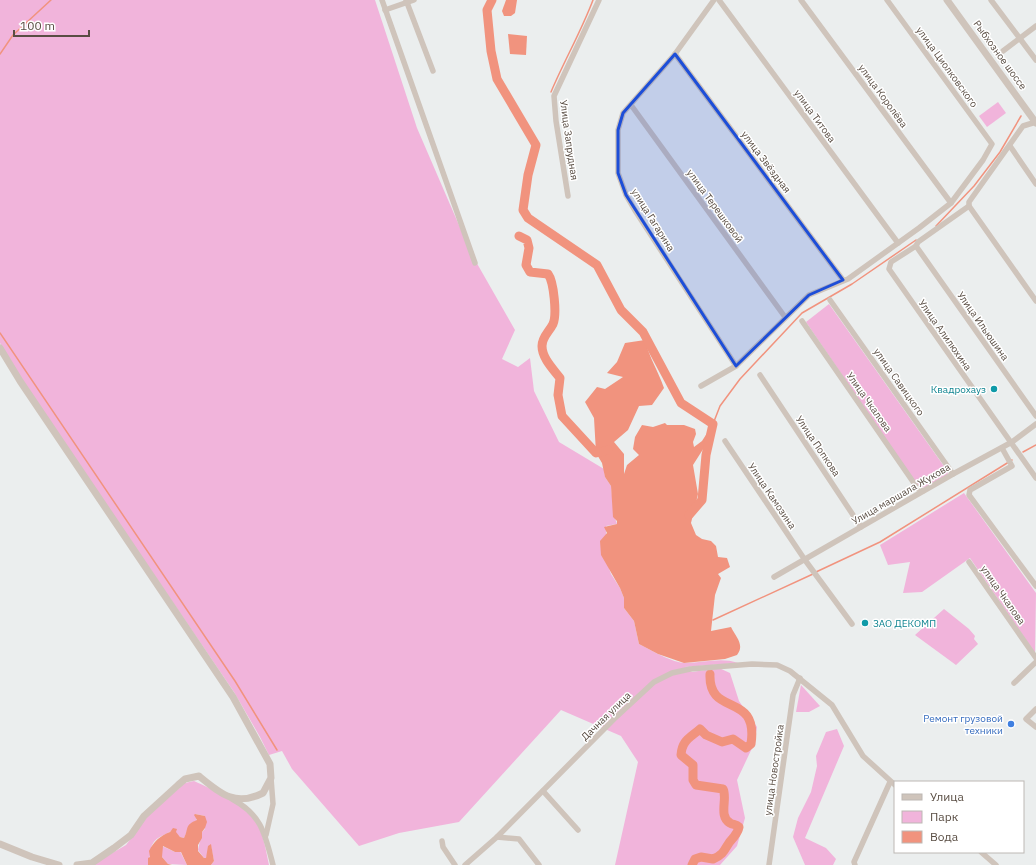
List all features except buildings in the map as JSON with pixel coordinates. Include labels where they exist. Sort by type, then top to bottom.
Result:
[{"type":"street","points":[[382,0],[476,263]]},
{"type":"street","points":[[385,10],[406,1],[414,0]]},
{"type":"street","name":"Улица Запрудная","points":[[568,196],[556,121],[554,96],[599,0]]},
{"type":"street","name":"улица Гагарина","points":[[714,0],[675,54],[623,113],[618,130],[618,173],[626,195],[736,366]]},
{"type":"street","name":"улица Титова","points":[[719,0],[898,243]]},
{"type":"street","name":"улица Королёва","points":[[801,0],[951,203]]},
{"type":"street","name":"улица Циолковского","points":[[887,0],[992,144],[983,160],[951,203]]},
{"type":"street","name":"Рыбхозное шоссе","points":[[947,0],[1036,122]]},
{"type":"street","points":[[991,0],[1036,60]]},
{"type":"street","points":[[406,1],[433,72]]},
{"type":"street","points":[[1003,51],[1036,26]]},
{"type":"street","name":"улица Звёздная","points":[[675,54],[842,280]]},
{"type":"street","name":"улица Терешковой","points":[[631,105],[785,317]]},
{"type":"street","points":[[916,246],[918,242],[969,206],[969,202],[1023,126],[1036,122]]},
{"type":"street","points":[[1010,146],[1036,184]]},
{"type":"street","points":[[701,386],[736,366],[809,295],[848,278],[951,203]]},
{"type":"street","points":[[969,206],[1036,301]]},
{"type":"street","name":"Улица Ильюшина","points":[[916,246],[1036,416]]},
{"type":"street","name":"Улица Алилюхина","points":[[916,246],[891,262],[889,269],[1011,442]]},
{"type":"street","name":"улица Савицкого","points":[[830,300],[953,474]]},
{"type":"street","name":"Улица Чкалова","points":[[802,321],[918,489],[923,491]]},
{"type":"street","points":[[0,348],[20,381],[233,697],[270,764],[273,804],[266,835]]},
{"type":"street","name":"Улица Попкова","points":[[760,376],[861,527]]},
{"type":"street","name":"Улица маршала Жукова","points":[[774,577],[953,474],[1002,448],[1036,424]]},
{"type":"street","name":"Улица Камозина","points":[[725,441],[805,560],[852,624]]},
{"type":"street","points":[[1011,442],[1036,478]]},
{"type":"street","points":[[1002,448],[1012,466],[969,493],[1036,586]]},
{"type":"street","name":"улица Чкалова","points":[[969,562],[1036,658]]},
{"type":"street","points":[[1014,684],[1036,662]]},
{"type":"street","name":"Дачная улица","points":[[466,865],[543,791],[614,719],[654,682],[672,673],[690,669],[752,664],[777,665],[800,678],[832,705],[863,756],[893,784]]},
{"type":"street","name":"улица Новостройка","points":[[769,865],[793,695],[800,678]]},
{"type":"street","points":[[1036,709],[1026,719],[1036,727]]},
{"type":"street","points":[[77,865],[92,864],[131,835],[144,816],[185,779],[199,776],[217,790],[244,805],[254,816],[266,835],[272,865]]},
{"type":"street","points":[[231,798],[244,800],[253,798],[263,793],[271,778]]},
{"type":"street","points":[[855,865],[854,862],[893,784]]},
{"type":"street","points":[[543,791],[578,830]]},
{"type":"street","points":[[496,837],[519,839],[539,865]]},
{"type":"street","points":[[442,841],[443,847],[455,865]]},
{"type":"street","points":[[0,844],[32,857],[59,865]]},
{"type":"street","points":[[982,853],[996,865]]},
{"type":"highlighted area","points":[[675,54],[843,280],[809,295],[736,366],[626,195],[618,173],[618,130],[623,113]]},
{"type":"green space","points":[[0,0],[375,0],[417,128],[471,253],[515,330],[502,359],[518,367],[530,358],[534,391],[559,442],[604,469],[605,477],[611,486],[614,515],[617,524],[606,526],[606,560],[611,574],[620,588],[624,598],[624,608],[634,621],[639,644],[674,661],[692,663],[725,660],[738,663],[685,667],[692,672],[719,668],[730,673],[739,701],[757,727],[754,744],[737,780],[745,818],[737,846],[720,865],[615,865],[638,762],[621,736],[561,710],[459,822],[399,833],[359,846],[292,769],[282,751],[269,755],[234,692],[31,394],[0,343]]},
{"type":"green space","points":[[998,102],[1006,113],[987,127],[979,116]]},
{"type":"green space","points":[[829,304],[948,472],[947,476],[925,488],[917,485],[806,322]]},
{"type":"green space","points":[[964,493],[1036,593],[1035,653],[970,558],[922,592],[903,593],[910,562],[888,565],[880,545]]},
{"type":"green space","points":[[944,609],[969,629],[975,636],[974,639],[978,644],[956,665],[915,635]]},
{"type":"green space","points":[[801,685],[820,706],[809,712],[796,712]]},
{"type":"green space","points":[[837,729],[844,746],[805,838],[826,848],[836,859],[833,865],[805,865],[793,837],[798,818],[811,792],[817,766],[816,756],[826,732]]},
{"type":"green space","points":[[194,781],[238,804],[252,817],[261,834],[269,865],[211,865],[214,861],[211,846],[206,858],[204,858],[198,850],[202,832],[205,829],[205,816],[195,814],[197,821],[193,822],[189,826],[184,838],[180,837],[172,830],[159,837],[154,842],[151,847],[148,865],[92,865],[126,845],[150,813],[185,783]]},
{"type":"green space","points":[[162,846],[175,852],[180,851],[187,865],[168,864],[162,857]]},
{"type":"water","points":[[506,0],[517,0],[515,13],[511,16],[504,16],[502,11]]},
{"type":"water","points":[[508,34],[527,36],[526,55],[510,54]]},
{"type":"water","points":[[645,340],[664,388],[652,405],[639,406],[628,430],[614,442],[624,454],[624,474],[627,465],[639,455],[633,449],[635,437],[642,425],[653,427],[665,423],[667,425],[684,425],[695,429],[696,434],[693,442],[694,447],[702,441],[713,424],[707,443],[693,465],[698,494],[691,523],[696,535],[702,539],[711,541],[716,546],[718,557],[727,558],[730,567],[718,574],[721,578],[715,595],[711,631],[731,627],[740,644],[737,655],[725,659],[684,663],[658,654],[639,644],[634,621],[624,608],[624,598],[620,588],[601,555],[600,541],[607,533],[604,527],[617,524],[617,521],[613,517],[611,486],[605,477],[602,463],[596,453],[594,418],[585,402],[597,387],[605,389],[623,377],[607,373],[617,362],[625,343]]},
{"type":"water","points":[[194,815],[205,816],[207,822],[202,832],[202,838],[198,845],[198,851],[204,858],[206,858],[208,846],[211,844],[214,861],[211,865],[187,865],[181,852],[175,852],[163,846],[162,857],[168,864],[172,865],[148,865],[148,858],[150,857],[149,851],[153,844],[160,837],[170,832],[173,828],[177,829],[176,832],[180,837],[184,838],[188,826],[197,820]]},
{"type":"waterway","points":[[0,54],[13,35],[51,0]]},
{"type":"waterway","points":[[492,0],[487,10],[491,51],[497,79],[536,145],[528,175],[523,210],[528,218],[597,265],[621,310],[643,332],[681,403],[713,424],[706,455],[702,500],[689,515]]},
{"type":"waterway","points":[[551,92],[593,0]]},
{"type":"waterway","points":[[936,226],[974,186],[1000,152],[1021,116]]},
{"type":"waterway","points":[[519,236],[527,240],[529,248],[526,265],[530,272],[548,274],[552,284],[555,314],[553,324],[543,340],[542,350],[551,367],[560,378],[558,395],[562,416],[596,453],[608,450]]},
{"type":"waterway","points":[[713,424],[720,406],[740,379],[802,313],[852,284],[916,240]]},
{"type":"waterway","points":[[0,333],[235,681],[277,750]]},
{"type":"waterway","points":[[1023,452],[1036,445]]},
{"type":"waterway","points":[[816,572],[880,542],[1012,460]]},
{"type":"waterway","points":[[713,620],[813,574]]},
{"type":"waterway","points":[[692,865],[695,859],[701,857],[713,859],[718,857],[736,834],[739,827],[726,820],[724,812],[725,797],[723,789],[696,785],[693,780],[693,765],[681,755],[683,746],[687,740],[700,729],[706,735],[722,742],[733,739],[746,748],[751,744],[751,728],[748,717],[741,710],[724,702],[717,696],[712,687],[710,674]]},
{"type":"place","name":"Квадрохауз","points":[[994,389]]},
{"type":"place","name":"ЗАО ДЕКОМП","points":[[865,623]]},
{"type":"place","name":"Ремонт грузовой техники","points":[[1011,724]]}]
